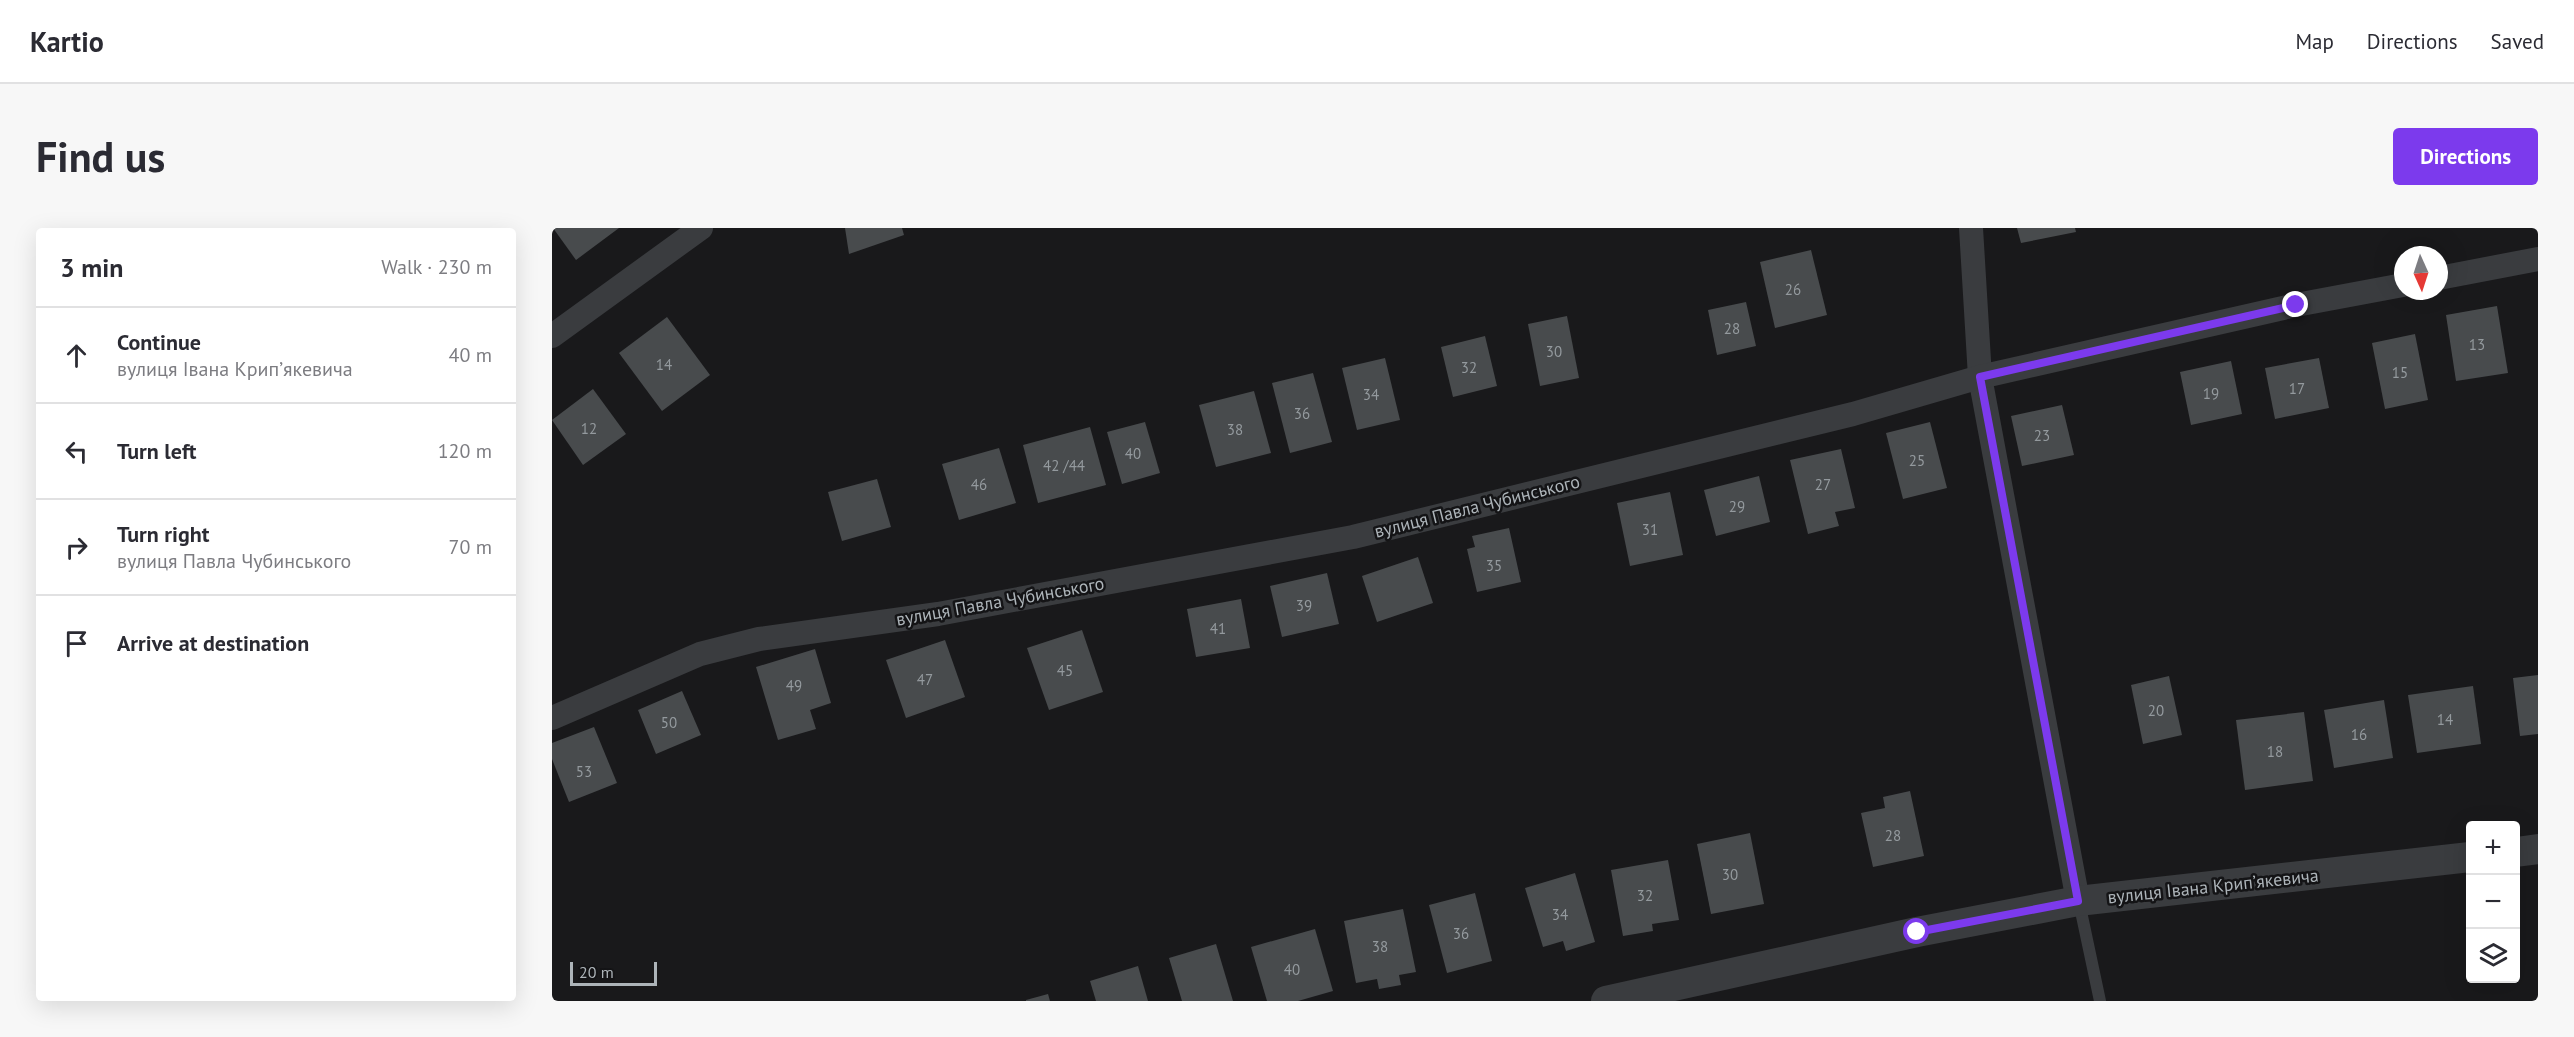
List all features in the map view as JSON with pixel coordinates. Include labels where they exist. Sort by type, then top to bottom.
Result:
[{"type":"street","points":[[552,336],[701,228]]},
{"type":"street","points":[[1971,228],[1980,377],[2078,901]]},
{"type":"street","points":[[2448,276],[2538,259]]},
{"type":"street","name":"вулиця Павла Чубинського","points":[[552,718],[700,654],[759,639],[938,614],[1353,537],[1853,414],[1980,377],[2296,305],[2394,287]]},
{"type":"street","points":[[2520,851],[2538,849]]},
{"type":"street","name":"вулиця Івана Крипʼякевича","points":[[1606,1001],[1906,934],[2078,901],[2466,857]]},
{"type":"lane","points":[[2078,901],[2100,1001]]},
{"type":"building","points":[[553,228],[619,228],[576,260]]},
{"type":"building","points":[[845,228],[902,228],[904,235],[849,254]]},
{"type":"building","points":[[2017,228],[2075,228],[2076,232],[2021,243]]},
{"type":"building","points":[[1811,250],[1827,315],[1775,328],[1760,262]]},
{"type":"building","points":[[1746,302],[1756,346],[1717,355],[1708,310]]},
{"type":"building","points":[[2497,306],[2508,373],[2456,381],[2446,315]]},
{"type":"building","points":[[1567,316],[1579,378],[1540,386],[1528,324]]},
{"type":"building","points":[[667,317],[710,375],[662,411],[619,353]]},
{"type":"building","points":[[2415,334],[2428,400],[2385,409],[2372,343]]},
{"type":"building","points":[[1485,336],[1497,386],[1453,397],[1441,347]]},
{"type":"building","points":[[1385,358],[1400,420],[1357,430],[1342,368]]},
{"type":"building","points":[[2319,358],[2329,408],[2275,419],[2265,368]]},
{"type":"building","points":[[2231,361],[2242,414],[2191,425],[2180,372]]},
{"type":"building","points":[[1313,373],[1332,442],[1290,453],[1272,383]]},
{"type":"building","points":[[593,389],[626,434],[583,465],[552,420]]},
{"type":"building","points":[[1254,391],[1271,453],[1216,467],[1199,405]]},
{"type":"building","points":[[2062,405],[2074,455],[2022,466],[2011,416]]},
{"type":"building","points":[[1145,422],[1160,473],[1122,484],[1107,432]]},
{"type":"building","points":[[1930,422],[1947,488],[1903,499],[1886,433]]},
{"type":"building","points":[[1090,427],[1106,485],[1038,503],[1023,445]]},
{"type":"building","points":[[999,448],[1016,503],[959,520],[942,464]]},
{"type":"building","points":[[1841,449],[1855,508],[1835,512],[1839,526],[1808,534],[1790,460]]},
{"type":"building","points":[[1759,476],[1770,522],[1716,536],[1704,490]]},
{"type":"building","points":[[877,479],[891,527],[842,541],[828,492]]},
{"type":"building","points":[[1670,492],[1683,555],[1630,566],[1617,503]]},
{"type":"building","points":[[1509,528],[1521,582],[1477,592],[1467,549],[1475,547],[1472,536]]},
{"type":"building","points":[[1418,557],[1433,603],[1377,622],[1362,576]]},
{"type":"building","points":[[1327,573],[1339,624],[1282,637],[1270,586]]},
{"type":"building","points":[[1241,599],[1250,648],[1196,657],[1187,609]]},
{"type":"building","points":[[1082,630],[1103,692],[1049,710],[1027,648]]},
{"type":"building","points":[[945,640],[965,697],[906,718],[886,660]]},
{"type":"building","points":[[815,649],[831,703],[810,710],[816,729],[778,740],[756,667]]},
{"type":"building","points":[[2538,675],[2538,734],[2520,736],[2513,678]]},
{"type":"building","points":[[2169,676],[2182,735],[2143,744],[2131,685]]},
{"type":"building","points":[[2473,686],[2481,744],[2417,753],[2408,695]]},
{"type":"building","points":[[682,691],[701,735],[656,754],[638,710]]},
{"type":"building","points":[[2384,700],[2393,758],[2334,768],[2324,710]]},
{"type":"building","points":[[2304,712],[2313,781],[2245,790],[2236,720]]},
{"type":"building","points":[[594,727],[617,783],[569,802],[552,759],[552,743]]},
{"type":"building","points":[[1910,791],[1924,856],[1873,867],[1861,813],[1885,808],[1883,797]]},
{"type":"building","points":[[1750,833],[1764,904],[1711,914],[1697,844]]},
{"type":"building","points":[[1668,860],[1679,920],[1652,924],[1653,931],[1623,936],[1611,870]]},
{"type":"building","points":[[1575,873],[1595,942],[1566,951],[1563,941],[1543,947],[1525,888]]},
{"type":"building","points":[[1475,893],[1492,961],[1447,973],[1429,905]]},
{"type":"building","points":[[1403,909],[1416,972],[1399,975],[1401,985],[1379,989],[1377,979],[1356,983],[1344,921]]},
{"type":"building","points":[[1315,929],[1333,991],[1298,1001],[1267,1001],[1251,947]]},
{"type":"building","points":[[1216,944],[1233,1001],[1182,1001],[1169,958]]},
{"type":"building","points":[[1138,966],[1148,1001],[1096,1001],[1090,981]]},
{"type":"building","points":[[1048,994],[1050,1001],[1026,1001],[1026,1000]]},
{"type":"route","points":[[1917,932],[2078,901],[1980,377],[2296,305]]}]
